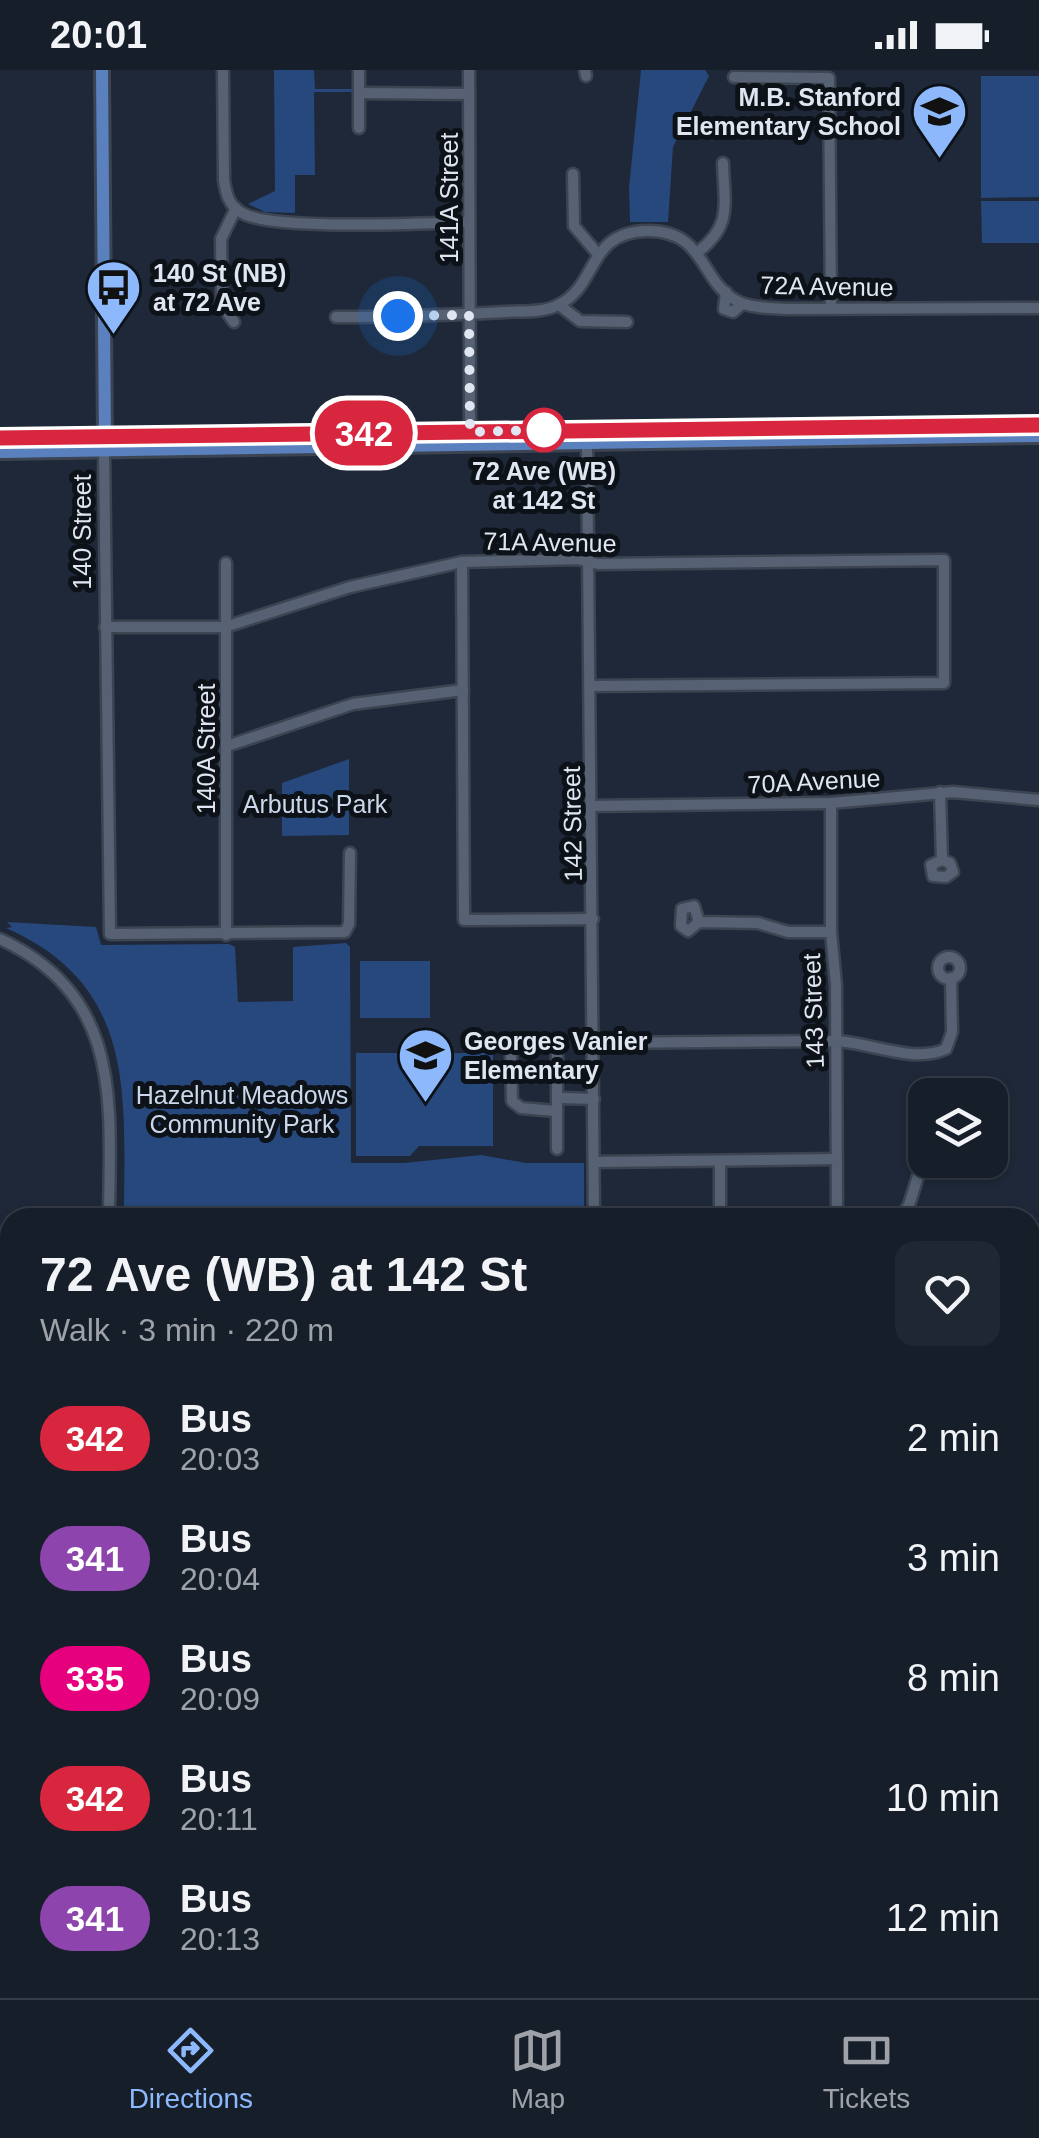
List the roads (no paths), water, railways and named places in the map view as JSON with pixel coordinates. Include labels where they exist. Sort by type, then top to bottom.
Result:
[{"type":"main road","name":"140 Street","points":[[102,70],[105,443]]},
{"type":"main road","points":[[0,438],[105,443],[1039,424]]},
{"type":"main road","points":[[586,436],[1039,436]]},
{"type":"main road","points":[[0,452],[105,443]]},
{"type":"street","points":[[223,70],[224,180],[228,197],[236,208],[259,220],[278,222],[469,222]]},
{"type":"street","points":[[359,128],[360,70]]},
{"type":"street","name":"141A Street","points":[[469,70],[470,438]]},
{"type":"street","points":[[734,77],[830,78],[831,308]]},
{"type":"street","points":[[360,93],[469,94]]},
{"type":"street","points":[[336,317],[469,315],[560,305],[581,282],[597,254],[617,238],[646,231],[672,234],[698,252],[716,238],[723,226],[724,164]]},
{"type":"street","points":[[573,174],[574,226],[597,254]]},
{"type":"street","points":[[234,322],[222,304],[221,234],[236,208]]},
{"type":"street","name":"72A Avenue","points":[[698,252],[726,292],[742,304],[770,308],[1039,308]]},
{"type":"street","points":[[560,305],[580,322],[628,322]]},
{"type":"street","name":"142 Street","points":[[586,436],[594,1208]]},
{"type":"street","name":"140 Street","points":[[105,443],[110,934],[226,935]]},
{"type":"street","name":"71A Avenue","points":[[105,627],[225,627],[353,586],[462,562],[944,560],[944,683],[591,686]]},
{"type":"street","points":[[462,562],[464,920],[594,919]]},
{"type":"street","name":"140A Street","points":[[226,563],[226,935]]},
{"type":"street","points":[[226,746],[353,704],[464,690]]},
{"type":"street","points":[[940,792],[942,860]]},
{"type":"street","name":"70A Avenue","points":[[591,806],[830,804],[940,792],[1039,800]]},
{"type":"street","name":"143 Street","points":[[830,804],[830,932],[836,985],[836,1208]]},
{"type":"street","points":[[226,935],[348,929],[350,853]]},
{"type":"street","points":[[699,922],[758,923],[788,932],[830,932]]},
{"type":"street","points":[[0,938],[55,974],[84,1010],[98,1041],[108,1098],[109,1208]]},
{"type":"street","points":[[595,1044],[835,1041],[906,1053],[946,1049],[952,1032],[950,978]]},
{"type":"street","points":[[556,1149],[555,1111],[561,1098],[557,1052]]},
{"type":"street","points":[[511,1054],[512,1101],[521,1108],[555,1111]]},
{"type":"street","points":[[561,1098],[594,1099]]},
{"type":"street","points":[[594,1162],[836,1160]]},
{"type":"street","points":[[720,1162],[720,1208]]},
{"type":"street","points":[[907,1208],[917,1178]]},
{"type":"place","name":"M.B. Stanford Elementary School","points":[[940,160]]},
{"type":"place","name":"140 St (NB) at 72 Ave","points":[[114,336]]},
{"type":"place","name":"72 Ave (WB) at 142 St","points":[[544,430]]},
{"type":"place","name":"Georges Vanier Elementary","points":[[425,1104]]},
{"type":"park label","name":"Arbutus Park","points":[[315,804]]},
{"type":"park label","name":"Hazelnut Meadows Community Park","points":[[242,1110]]}]
